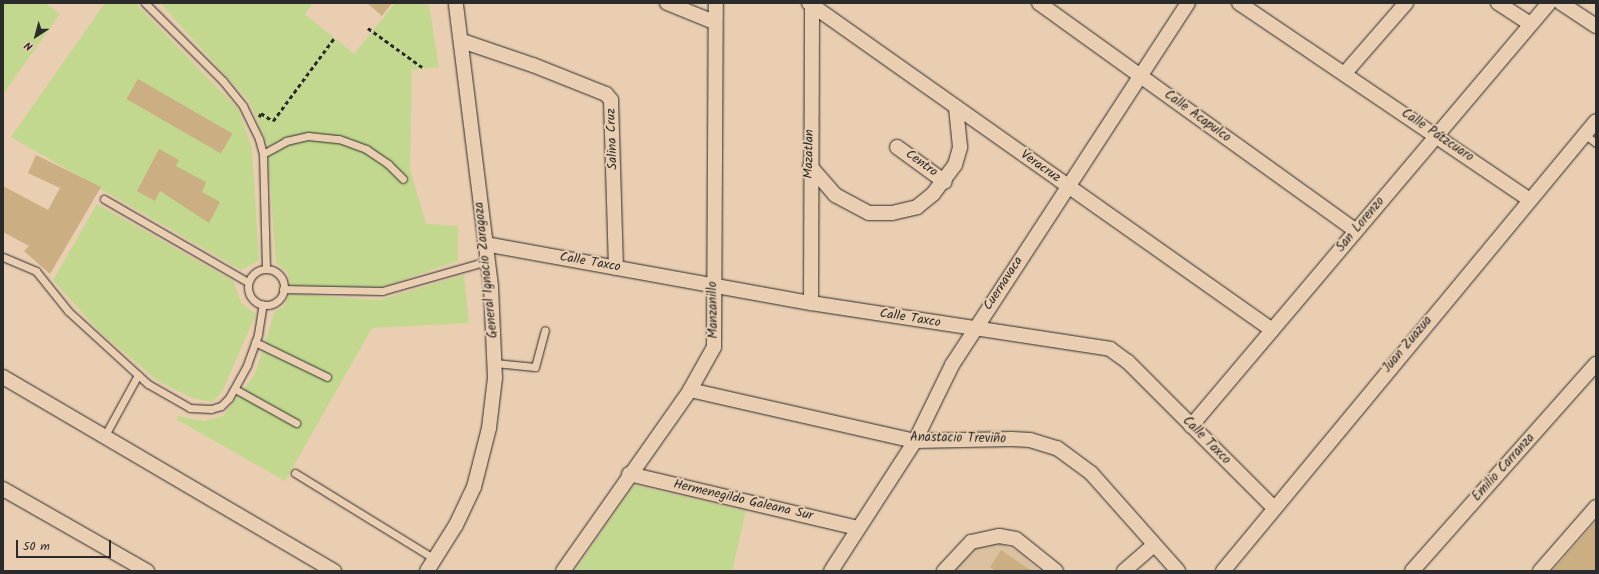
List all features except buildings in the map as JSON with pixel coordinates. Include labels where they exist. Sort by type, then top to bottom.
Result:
[{"type":"street","name":"General Ignacio Zaragoza","points":[[427,571],[438,565],[474,486],[489,428],[495,363],[488,261],[462,41],[456,3]]},
{"type":"street","points":[[459,20],[462,3]]},
{"type":"street","points":[[666,3],[714,22]]},
{"type":"street","name":"Manzanillo","points":[[563,571],[628,474],[690,390],[715,342],[714,22],[716,3]]},
{"type":"street","name":"Calle Acapulco","points":[[1039,3],[1356,231]]},
{"type":"street","name":"Cuernavaca","points":[[831,571],[915,440],[940,384],[1188,3]]},
{"type":"street","points":[[1346,74],[1406,3]]},
{"type":"street","points":[[1498,3],[1529,23]]},
{"type":"street","points":[[1552,3],[1596,26]]},
{"type":"street","name":"San Lorenzo","points":[[1191,426],[1436,136],[1529,23],[1552,3]]},
{"type":"street","name":"Veracruz","points":[[811,4],[1272,330]]},
{"type":"street","name":"Mazatlan","points":[[810,302],[811,4]]},
{"type":"street","name":"Calle Pátzcuaro","points":[[1247,5],[1529,199]]},
{"type":"street","name":"Salina Cruz","points":[[462,41],[533,65],[606,94],[611,100],[616,268]]},
{"type":"street","points":[[810,166],[835,195],[869,212],[892,214],[916,207],[945,182],[956,165],[960,147],[956,107]]},
{"type":"street","name":"Juan Zuazua","points":[[1223,571],[1273,507],[1529,199],[1596,121]]},
{"type":"street","name":"Centro","points":[[897,147],[945,182]]},
{"type":"street","name":"Calle Taxco","points":[[485,244],[974,330],[1110,349],[1128,362],[1273,507]]},
{"type":"street","name":"Emilio Carranza","points":[[1412,571],[1596,364]]},
{"type":"street","points":[[3,378],[104,436],[317,567],[334,571]]},
{"type":"street","name":"Anastacio Treviño","points":[[690,390],[915,440],[1024,440],[1057,448],[1091,473],[1178,571]]},
{"type":"street","name":"Hermenegildo Galeana Sur","points":[[628,474],[858,528]]},
{"type":"street","points":[[3,489],[148,571]]},
{"type":"street","points":[[1540,571],[1596,507]]},
{"type":"street","points":[[944,571],[971,542],[999,536],[1016,539],[1056,571]]},
{"type":"street","points":[[1124,571],[1154,545]]},
{"type":"lane","points":[[145,3],[223,81],[243,106],[263,154],[266,269]]},
{"type":"lane","points":[[1584,134],[1596,143]]},
{"type":"lane","points":[[263,154],[286,141],[308,136],[339,139],[366,149],[388,164],[403,179]]},
{"type":"lane","points":[[104,199],[248,282],[252,299],[263,304],[278,299],[283,289],[277,274],[266,269],[255,272],[248,282]]},
{"type":"lane","points":[[3,257],[36,271],[68,311],[138,375],[172,400],[190,408],[211,409],[221,406],[235,389],[255,342],[263,304]]},
{"type":"lane","points":[[283,289],[382,291],[488,261]]},
{"type":"lane","points":[[495,363],[535,366],[545,330]]},
{"type":"lane","points":[[255,342],[327,377]]},
{"type":"lane","points":[[104,436],[138,375]]},
{"type":"lane","points":[[235,389],[296,423]]},
{"type":"lane","points":[[294,473],[438,565]]},
{"type":"path","points":[[368,28],[422,67]]},
{"type":"path","points":[[252,126],[261,114],[273,121],[335,37]]},
{"type":"shaded area","points":[[1000,544],[1017,551],[1040,571],[951,571],[955,563],[978,545]]},
{"type":"green space","points":[[3,3],[45,3],[60,14],[3,94]]},
{"type":"green space","points":[[105,3],[135,3],[238,109],[252,148],[259,261],[241,270],[11,137]]},
{"type":"green space","points":[[160,3],[313,3],[305,14],[354,54],[395,3],[429,5],[439,67],[412,70],[410,169],[426,224],[458,226],[458,261],[378,288],[291,286],[288,273],[276,263],[267,143],[249,101]]},
{"type":"green space","points":[[97,204],[233,281],[241,302],[256,314],[222,392],[212,402],[192,398],[158,381],[99,331],[53,280]]},
{"type":"green space","points":[[464,275],[469,323],[372,328],[285,481],[176,419],[178,416],[204,421],[223,416],[255,374],[275,311],[284,307],[290,294],[379,300]]},
{"type":"green space","points":[[634,485],[746,511],[732,571],[575,571]]}]
